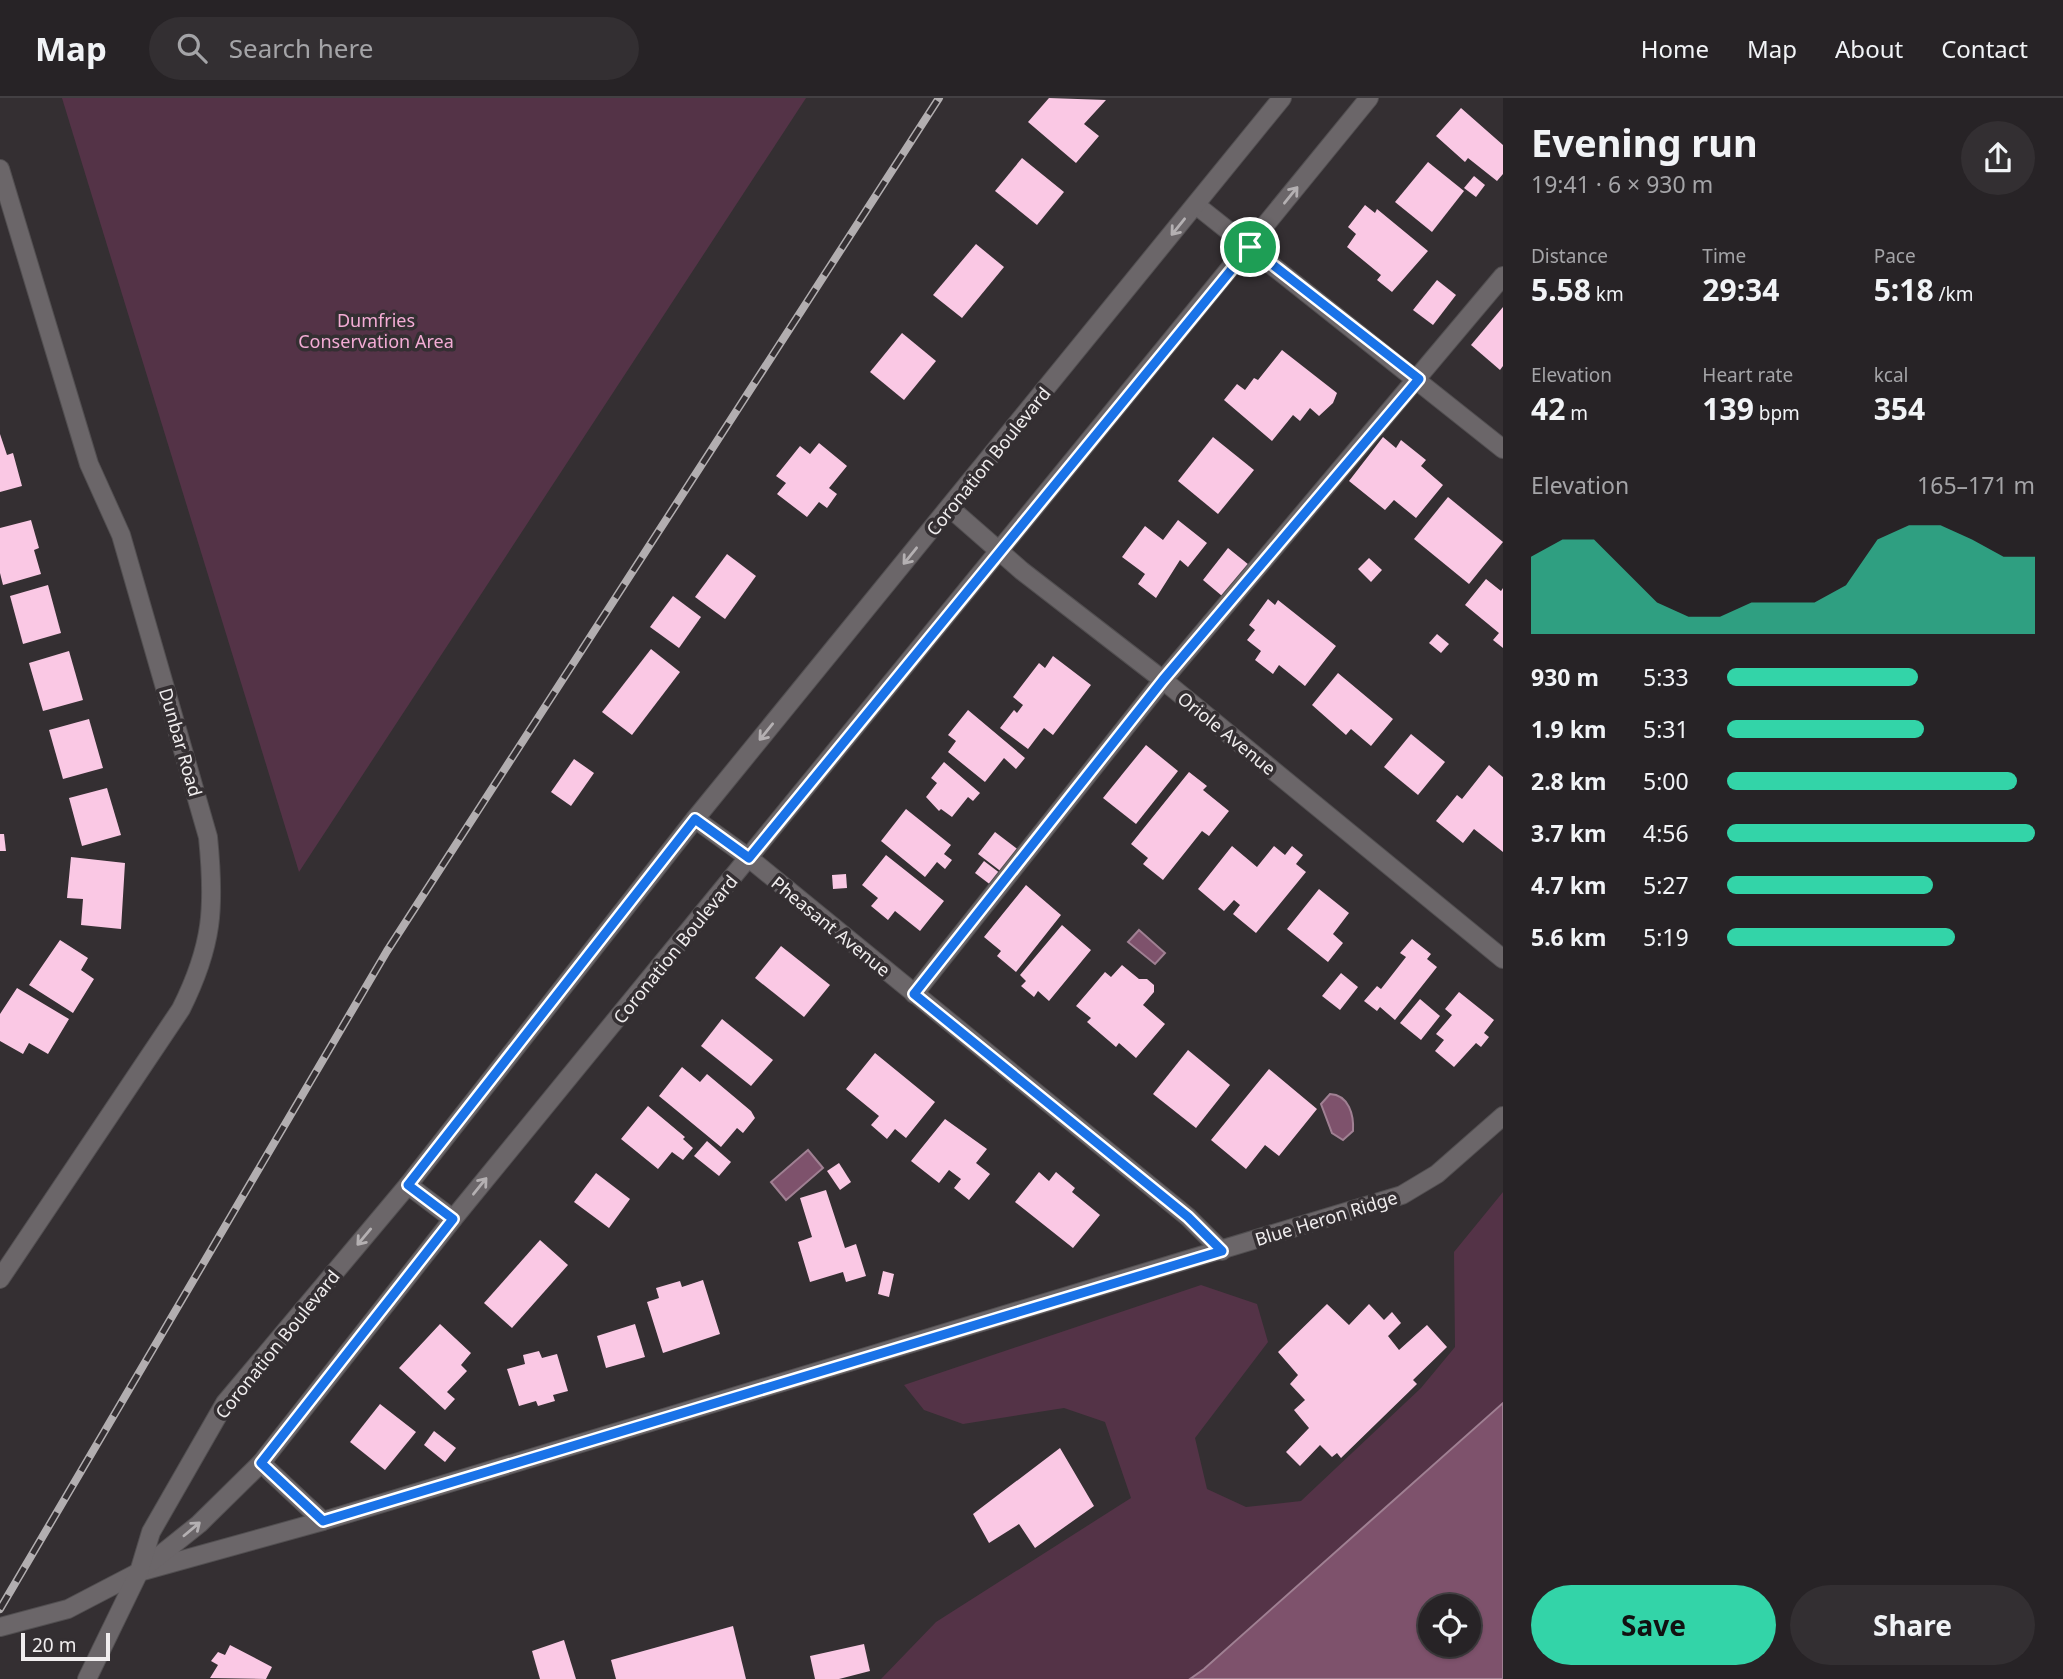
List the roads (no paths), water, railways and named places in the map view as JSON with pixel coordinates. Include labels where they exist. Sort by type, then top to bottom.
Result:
[{"type":"street","name":"Coronation Boulevard","points":[[139,1572],[151,1532],[225,1403],[408,1185],[695,819],[1282,98]]},
{"type":"street","name":"Coronation Boulevard","points":[[139,1572],[199,1524],[261,1463],[453,1219],[1000,553],[1369,98]]},
{"type":"street","name":"Dunbar Road","points":[[0,169],[3,191],[89,464],[121,535],[208,837],[212,880],[211,929],[199,973],[181,1009],[0,1279]]},
{"type":"street","points":[[1196,205],[1419,379],[1503,449]]},
{"type":"street","points":[[914,994],[1163,680],[1503,276]]},
{"type":"street","name":"Oriole Avenue","points":[[950,508],[1000,553],[1163,680],[1503,959]]},
{"type":"street","name":"Pheasant Avenue","points":[[695,819],[749,858],[1188,1217],[1222,1251]]},
{"type":"street","name":"Blue Heron Ridge","points":[[139,1572],[323,1521],[1402,1195],[1437,1174],[1503,1116]]},
{"type":"street","points":[[408,1185],[453,1219]]},
{"type":"street","points":[[261,1463],[323,1521]]},
{"type":"street","points":[[0,1627],[68,1609],[139,1572]]},
{"type":"street","points":[[87,1679],[139,1572]]},
{"type":"railway","points":[[0,1609],[387,951],[939,98]]},
{"type":"park label","name":"Dumfries Conservation Area","points":[[376,330]]}]
